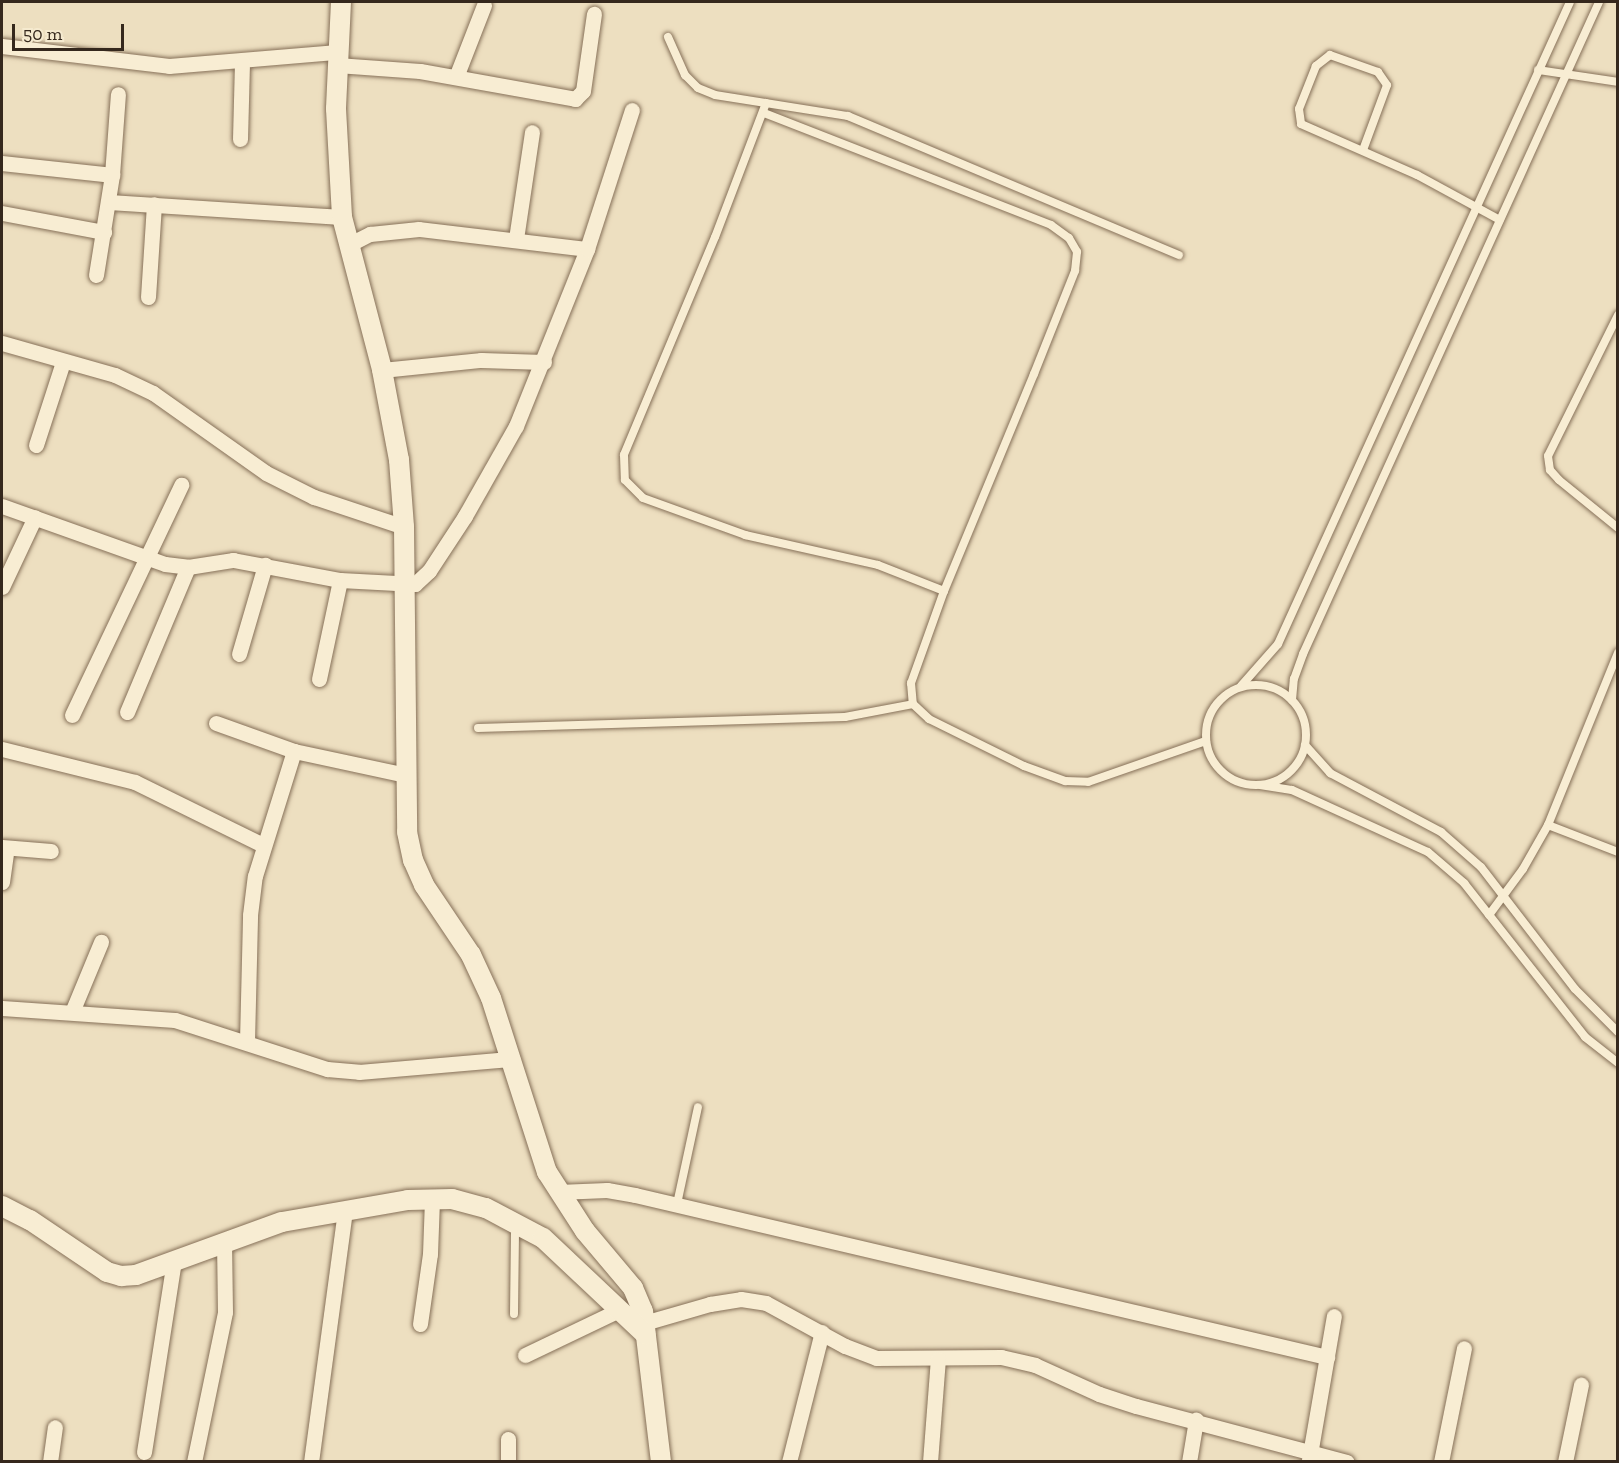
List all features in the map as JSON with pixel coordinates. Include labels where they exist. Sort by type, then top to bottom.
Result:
[{"type":"street","points":[[340,2],[337,58],[337,159],[342,217],[381,370],[399,460],[404,527],[407,832],[413,860],[424,885],[471,955],[491,998],[512,1059],[534,1140],[558,1192],[633,1288],[645,1329],[661,1461]]},
{"type":"street","points":[[456,77],[484,5]]},
{"type":"street","points":[[2,46],[123,63],[169,66],[337,58],[579,98],[594,14]]},
{"type":"street","points":[[240,140],[242,62]]},
{"type":"street","points":[[96,275],[109,202],[118,94]]},
{"type":"street","points":[[2,506],[165,564],[189,567],[232,560],[340,580],[405,586],[415,584],[429,571],[481,490],[544,362],[588,249],[632,110]]},
{"type":"street","points":[[516,239],[532,132]]},
{"type":"street","points":[[2,163],[112,175]]},
{"type":"street","points":[[109,202],[342,217]]},
{"type":"street","points":[[148,297],[154,204]]},
{"type":"street","points":[[2,213],[104,232]]},
{"type":"street","points":[[348,245],[393,229],[516,239],[588,249]]},
{"type":"street","points":[[2,343],[115,375],[153,393],[266,473],[304,492],[404,527]]},
{"type":"street","points":[[381,370],[481,360],[544,362]]},
{"type":"street","points":[[36,445],[63,362]]},
{"type":"street","points":[[72,715],[181,485]]},
{"type":"street","points":[[2,587],[35,517]]},
{"type":"street","points":[[239,654],[265,565]]},
{"type":"street","points":[[127,712],[189,567]]},
{"type":"street","points":[[319,679],[340,580]]},
{"type":"street","points":[[216,723],[294,751],[406,775]]},
{"type":"street","points":[[2,749],[135,782],[263,845]]},
{"type":"street","points":[[247,1041],[250,915],[263,845],[294,751]]},
{"type":"street","points":[[2,882],[4,848],[51,851]]},
{"type":"street","points":[[72,1012],[101,942]]},
{"type":"street","points":[[2,1008],[175,1020],[247,1041],[327,1069],[359,1072],[512,1059]]},
{"type":"street","points":[[558,1192],[607,1190],[677,1204],[1327,1357]]},
{"type":"street","points":[[2,1206],[30,1220],[107,1272],[136,1275],[224,1241],[282,1222],[452,1199],[486,1208],[543,1239],[573,1264],[617,1311],[645,1329]]},
{"type":"street","points":[[420,1324],[430,1254],[432,1200]]},
{"type":"street","points":[[311,1461],[345,1212]]},
{"type":"street","points":[[194,1461],[225,1312],[224,1241]]},
{"type":"street","points":[[144,1452],[174,1260]]},
{"type":"street","points":[[645,1329],[741,1299],[766,1303],[876,1358],[1001,1357],[1035,1365],[1099,1394],[1196,1420],[1309,1457],[1347,1461]]},
{"type":"street","points":[[525,1355],[617,1311]]},
{"type":"street","points":[[1309,1457],[1334,1316]]},
{"type":"street","points":[[789,1461],[822,1332]]},
{"type":"street","points":[[1441,1461],[1464,1348]]},
{"type":"street","points":[[930,1461],[938,1359]]},
{"type":"street","points":[[1565,1461],[1581,1385]]},
{"type":"street","points":[[1189,1461],[1196,1420]]},
{"type":"street","points":[[50,1461],[55,1426]]},
{"type":"street","points":[[508,1439],[508,1461]]},
{"type":"lane","points":[[1569,2],[1278,644],[1241,686],[1219,700],[1211,711],[1206,741],[1221,771],[1236,781],[1292,790],[1428,852],[1464,883],[1557,1004],[1586,1037],[1617,1063]]},
{"type":"lane","points":[[1292,700],[1294,679],[1303,654],[1599,2]]},
{"type":"lane","points":[[668,37],[685,75],[698,88],[715,95],[848,116],[1179,255]]},
{"type":"lane","points":[[1363,150],[1388,85],[1378,72],[1330,55],[1316,66],[1298,116],[1307,128],[1363,150],[1500,220]]},
{"type":"lane","points":[[1538,70],[1617,82]]},
{"type":"lane","points":[[766,102],[764,113],[624,455],[625,480],[643,498],[745,536],[878,565],[944,591]]},
{"type":"lane","points":[[764,113],[1051,225],[1069,238],[1077,252],[1075,271],[944,591],[911,683],[913,704],[929,719],[1024,766],[1065,781],[1088,782],[1206,741]]},
{"type":"lane","points":[[1617,315],[1548,456],[1550,470],[1559,480],[1617,528]]},
{"type":"lane","points":[[1488,915],[1503,897],[1548,825],[1617,653]]},
{"type":"lane","points":[[1241,686],[1259,684],[1278,690],[1292,700],[1306,729],[1305,745],[1288,773],[1260,785]]},
{"type":"lane","points":[[478,728],[845,717],[913,704]]},
{"type":"lane","points":[[1305,745],[1330,773],[1441,832],[1481,867],[1575,989],[1617,1032]]},
{"type":"lane","points":[[1548,825],[1617,852]]},
{"type":"lane","points":[[677,1204],[698,1107]]},
{"type":"lane","points":[[514,1314],[515,1222]]}]
